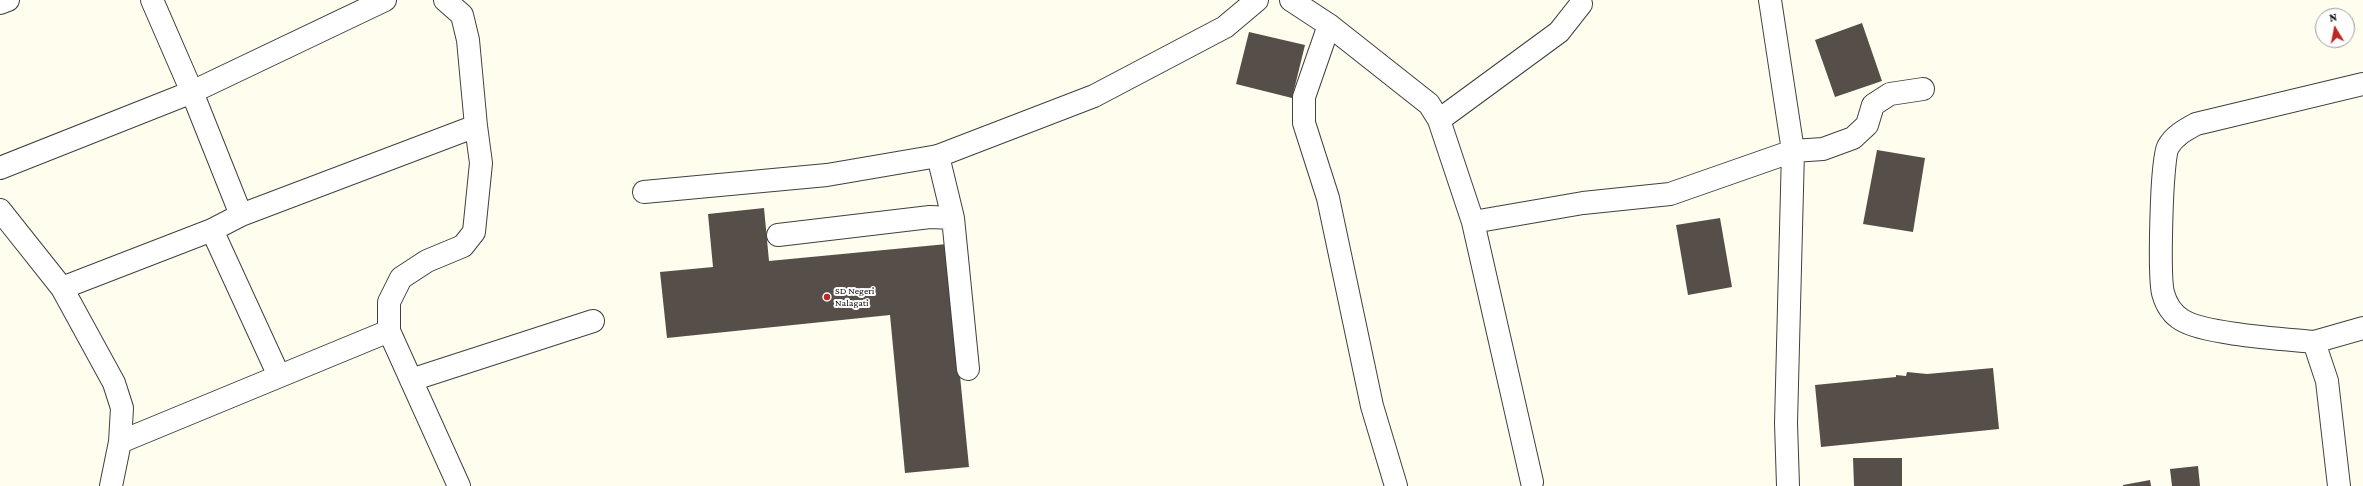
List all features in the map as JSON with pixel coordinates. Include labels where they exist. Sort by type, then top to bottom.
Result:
[{"type":"street","points":[[0,3],[8,0]]},
{"type":"street","points":[[152,0],[192,92],[241,215]]},
{"type":"street","points":[[0,168],[192,92],[385,0]]},
{"type":"street","points":[[445,0],[462,14],[468,40],[481,163],[474,232],[463,246],[427,261],[401,278],[389,302],[389,331],[459,486]]},
{"type":"street","points":[[644,192],[827,175],[938,156],[1094,96],[1225,27],[1257,0]]},
{"type":"street","points":[[1291,0],[1329,25],[1429,104],[1439,120],[1473,222],[1532,482]]},
{"type":"street","points":[[1770,0],[1793,151],[1786,423],[1788,486]]},
{"type":"street","points":[[1439,120],[1559,32],[1581,4]]},
{"type":"street","points":[[1329,25],[1304,97],[1304,123],[1328,198],[1372,406],[1396,486]]},
{"type":"street","points":[[2363,84],[2196,124],[2180,133],[2168,147],[2163,166],[2162,263],[2163,292],[2170,309],[2182,320],[2202,328],[2314,342],[2363,328]]},
{"type":"street","points":[[1473,222],[1583,203],[1670,194],[1793,151],[1823,149],[1853,138],[1868,125],[1873,105],[1890,94],[1923,89]]},
{"type":"street","points":[[62,288],[212,230],[241,215],[476,126]]},
{"type":"street","points":[[938,156],[953,218],[968,369]]},
{"type":"street","points":[[0,210],[62,288],[114,383],[122,408],[120,442],[111,486]]},
{"type":"street","points":[[778,234],[930,217],[953,218]]},
{"type":"street","points":[[212,230],[280,376]]},
{"type":"street","points":[[411,380],[593,321]]},
{"type":"street","points":[[120,442],[389,331]]},
{"type":"street","points":[[2314,342],[2327,381],[2338,486]]},
{"type":"building","points":[[1862,23],[1882,81],[1835,97],[1815,40]]},
{"type":"building","points":[[1249,32],[1305,45],[1292,98],[1236,84]]},
{"type":"building","points":[[1877,150],[1925,158],[1913,232],[1863,224]]},
{"type":"building","points":[[764,208],[769,261],[947,244],[969,467],[905,473],[890,315],[667,338],[660,272],[713,267],[708,214]]},
{"type":"building","points":[[1720,218],[1732,287],[1688,295],[1676,225]]},
{"type":"building","points":[[1993,368],[1999,429],[1821,447],[1815,385],[1896,377],[1896,375],[1906,376],[1907,372],[1927,374]]},
{"type":"building","points":[[1853,458],[1902,458],[1902,486],[1854,486]]},
{"type":"building","points":[[2198,466],[2200,486],[2172,486],[2170,469]]},
{"type":"building","points":[[2150,480],[2151,486],[2123,486],[2123,485]]},
{"type":"place","name":"SD Negeri Nalagati","points":[[827,297]]}]
